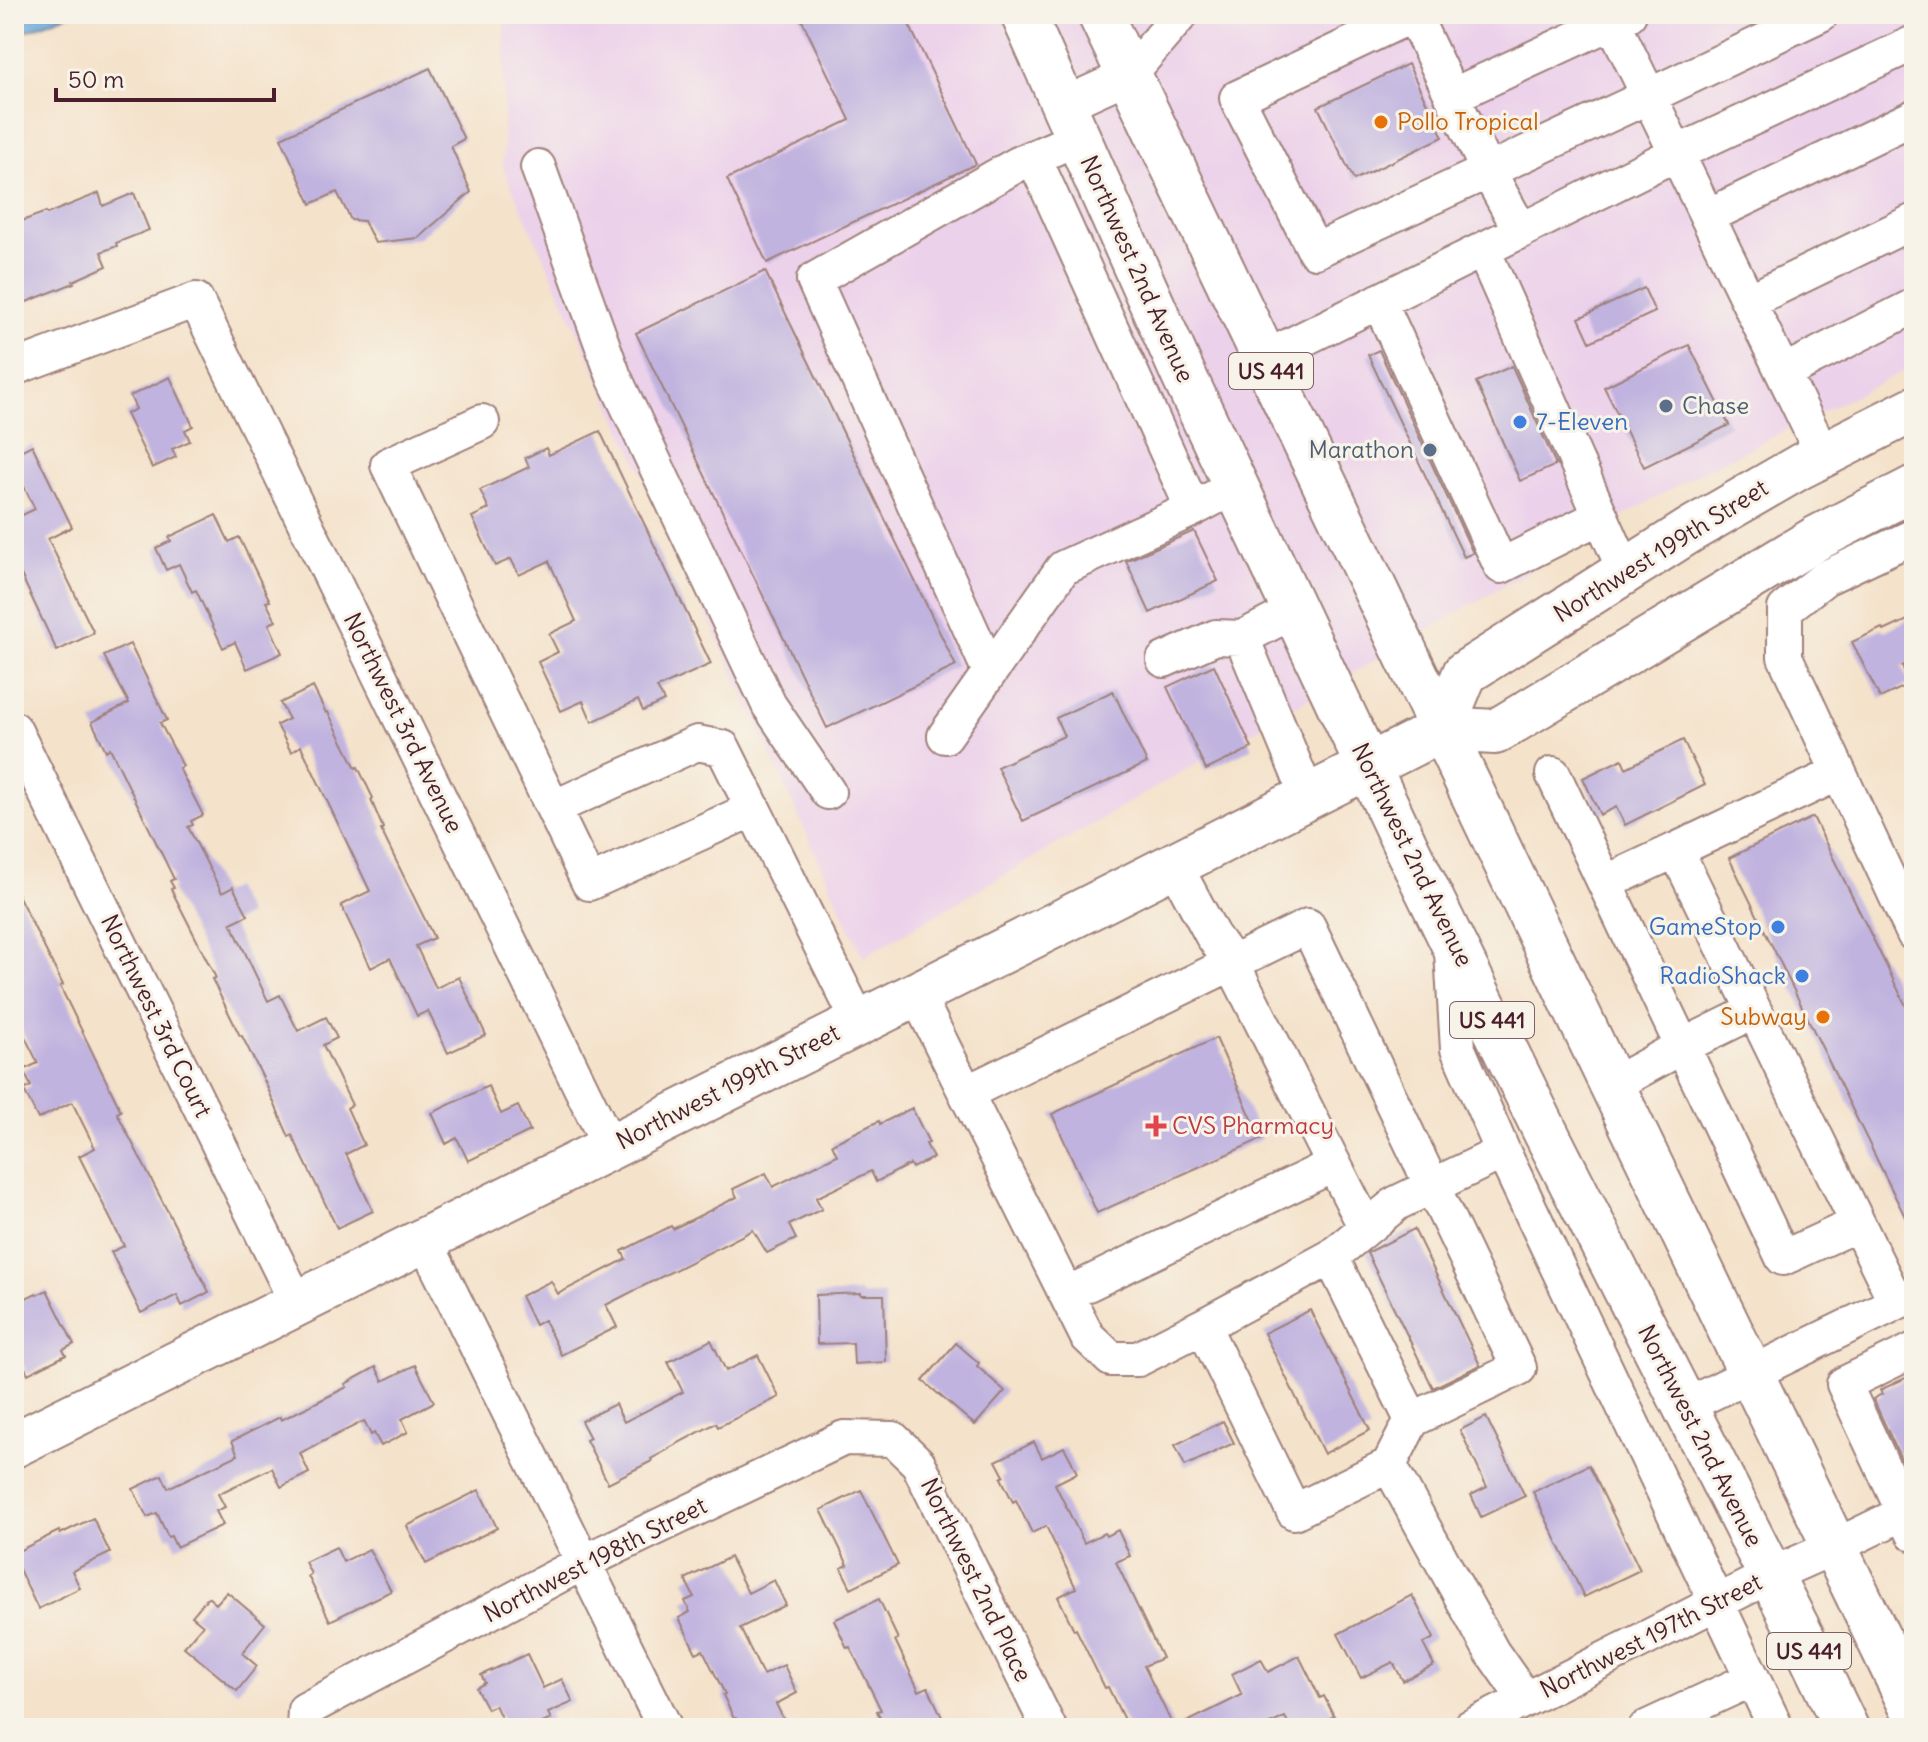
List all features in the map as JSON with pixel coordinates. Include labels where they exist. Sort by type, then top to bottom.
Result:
[{"type":"main road","name":"Northwest 2nd Avenue","points":[[1023,14],[1178,362],[1368,766],[1546,1133],[1846,1728]]},
{"type":"main road","name":"US 441","points":[[1100,14],[1914,1712]]},
{"type":"main road","name":"Northwest 199th Street","points":[[1442,729],[1465,673],[1692,529],[1823,455],[1914,409]]},
{"type":"main road","name":"Northwest 199th Street","points":[[14,1445],[1442,729],[1495,732],[1817,538],[1914,488]]},
{"type":"street","points":[[990,672],[814,280],[1018,164],[1034,158],[1070,122],[1129,75],[1181,14]]},
{"type":"street","points":[[1521,231],[1488,171],[1414,14],[1237,98],[1315,251],[1488,171],[1649,96],[1821,14]]},
{"type":"street","points":[[1452,96],[1617,17],[1649,96],[1823,455]]},
{"type":"street","points":[[1265,358],[1677,153],[1914,43]]},
{"type":"street","points":[[1708,216],[1914,117]]},
{"type":"street","points":[[1034,158],[1193,509]]},
{"type":"street","points":[[538,167],[614,377],[769,705],[828,792]]},
{"type":"street","points":[[1749,301],[1914,221]]},
{"type":"street","points":[[1483,250],[1625,571]]},
{"type":"street","name":"Northwest 3rd Avenue","points":[[14,368],[196,300],[610,1147]]},
{"type":"street","points":[[1379,301],[1501,566],[1601,516]]},
{"type":"street","points":[[1784,372],[1914,306]]},
{"type":"street","points":[[482,422],[388,465],[589,883],[753,809]]},
{"type":"street","points":[[945,736],[1063,568],[1236,486]]},
{"type":"street","points":[[1912,924],[1785,657],[1785,609],[1825,578],[1914,536]]},
{"type":"street","points":[[1164,660],[1216,637],[1242,638],[1294,611]]},
{"type":"street","points":[[1242,638],[1308,797]]},
{"type":"street","name":"Northwest 3rd Court","points":[[14,729],[297,1303]]},
{"type":"street","points":[[553,808],[697,743],[723,748],[859,1022]]},
{"type":"street","points":[[1605,883],[1839,773]]},
{"type":"street","points":[[1553,774],[1783,1258],[1857,1224]]},
{"type":"street","points":[[1676,850],[1857,1224],[1905,1298],[1685,1406]]},
{"type":"street","points":[[1174,864],[1212,935],[1232,963],[1366,1228]]},
{"type":"street","points":[[966,1093],[1308,926],[1519,1368],[1412,1420],[1389,1465],[1294,1512],[1203,1326]]},
{"type":"street","points":[[1451,935],[1458,1049],[1503,1152],[1776,1728]]},
{"type":"street","points":[[916,993],[1087,1336],[1111,1359],[1138,1359],[1203,1326],[1331,1257],[1397,1203],[1503,1152]]},
{"type":"street","points":[[1612,1085],[1754,1011]]},
{"type":"street","points":[[1067,1294],[1333,1165]]},
{"type":"street","points":[[424,1239],[665,1728]]},
{"type":"street","points":[[1331,1257],[1412,1420]]},
{"type":"street","points":[[1911,1518],[1844,1384],[1914,1350]]},
{"type":"street","points":[[1857,1377],[1873,1386],[1914,1365]]},
{"type":"street","name":"Northwest 198th Street","points":[[305,1719],[584,1562],[844,1438],[893,1439]]},
{"type":"street","name":"Northwest 2nd Place","points":[[893,1439],[918,1463],[1049,1728]]},
{"type":"street","points":[[1389,1465],[1492,1652],[1525,1699]]},
{"type":"street","name":"Northwest 197th Street","points":[[1469,1728],[1771,1575],[1911,1518]]},
{"type":"street","points":[[1646,1728],[1752,1679]]},
{"type":"shaded area","points":[[505,14],[1914,14],[1914,366],[1688,479],[863,957],[503,168]]},
{"type":"water","points":[[14,14],[70,14],[14,36]]},
{"type":"building","points":[[799,14],[904,14],[976,164],[767,263],[727,179],[850,120]]},
{"type":"building","name":"Pollo Tropical","points":[[1408,64],[1443,137],[1354,180],[1318,107]]},
{"type":"building","points":[[430,68],[464,139],[451,146],[471,192],[418,238],[375,243],[364,221],[351,220],[337,192],[311,204],[281,138]]},
{"type":"building","points":[[99,193],[103,206],[134,193],[149,230],[101,252],[107,266],[14,307],[14,224]]},
{"type":"building","points":[[765,271],[956,666],[827,728],[636,333]]},
{"type":"building","points":[[1644,288],[1655,312],[1590,342],[1579,318]]},
{"type":"building","name":"Chase","points":[[1689,345],[1729,425],[1644,467],[1604,387]]},
{"type":"building","points":[[1379,350],[1473,553],[1464,557],[1368,355]]},
{"type":"building","name":"7-Eleven","points":[[1512,366],[1556,465],[1520,481],[1476,382]]},
{"type":"building","points":[[170,377],[193,426],[185,430],[190,441],[172,449],[176,457],[152,468],[126,414],[136,409],[130,396]]},
{"type":"building","points":[[600,431],[711,664],[657,688],[664,701],[643,711],[638,700],[592,722],[583,701],[561,711],[538,662],[558,652],[549,634],[576,621],[549,561],[519,575],[511,559],[495,566],[472,517],[489,509],[480,490],[529,467],[525,458],[546,448],[549,455]]},
{"type":"building","points":[[32,445],[72,527],[48,539],[94,633],[57,651],[14,560],[14,519],[35,509],[14,466],[14,454]]},
{"type":"building","points":[[216,515],[229,542],[239,537],[270,601],[266,602],[276,621],[269,624],[282,653],[247,669],[235,642],[223,648],[196,590],[192,592],[179,564],[166,570],[156,548],[171,541],[169,537]]},
{"type":"building","points":[[1194,531],[1218,581],[1150,613],[1126,561]]},
{"type":"building","points":[[1914,617],[1914,660],[1902,666],[1910,684],[1880,698],[1852,642]]},
{"type":"building","points":[[130,644],[167,720],[160,723],[183,766],[179,768],[203,815],[191,821],[193,825],[188,827],[222,893],[233,887],[248,915],[231,923],[268,1001],[280,995],[298,1031],[326,1017],[337,1038],[323,1045],[352,1105],[347,1108],[364,1145],[346,1154],[373,1211],[337,1228],[212,979],[216,978],[171,889],[174,888],[170,881],[174,879],[110,748],[106,751],[92,722],[129,703],[104,656]]},
{"type":"building","points":[[1214,665],[1252,748],[1206,770],[1167,687]]},
{"type":"building","points":[[313,687],[373,798],[371,800],[383,828],[381,830],[434,938],[416,946],[436,988],[459,977],[486,1035],[448,1053],[428,1011],[417,1016],[390,958],[371,968],[341,905],[370,891],[301,746],[291,752],[277,725],[289,719],[280,703]]},
{"type":"building","points":[[1113,691],[1147,763],[1023,821],[997,767],[1064,736],[1056,718]]},
{"type":"building","points":[[1683,740],[1705,785],[1625,825],[1616,807],[1600,815],[1583,778],[1622,759],[1626,768]]},
{"type":"building","points":[[1813,817],[1914,1022],[1914,1235],[1729,858]]},
{"type":"building","points":[[14,887],[121,1111],[117,1113],[209,1292],[182,1306],[177,1295],[141,1313],[111,1252],[124,1246],[79,1156],[95,1148],[72,1102],[38,1119],[24,1090],[31,1086],[23,1070],[38,1063],[14,1015]]},
{"type":"building","name":"CVS Pharmacy","points":[[1216,1038],[1261,1139],[1097,1213],[1052,1114]]},
{"type":"building","points":[[488,1086],[501,1114],[518,1106],[530,1131],[468,1161],[457,1138],[446,1144],[432,1113]]},
{"type":"building","points":[[912,1108],[933,1158],[912,1168],[910,1164],[876,1182],[871,1171],[816,1198],[822,1209],[789,1225],[796,1239],[767,1253],[753,1230],[606,1305],[617,1327],[561,1355],[544,1320],[535,1325],[521,1296],[551,1281],[558,1294],[626,1259],[622,1251],[737,1197],[733,1189],[766,1173],[773,1187],[837,1155],[832,1144]]},
{"type":"building","points":[[1414,1229],[1480,1365],[1433,1388],[1367,1253]]},
{"type":"building","points":[[47,1290],[74,1344],[63,1350],[66,1355],[28,1374],[14,1346],[14,1304]]},
{"type":"building","points":[[816,1295],[884,1295],[886,1362],[854,1364],[853,1343],[817,1344]]},
{"type":"building","points":[[1310,1310],[1370,1430],[1324,1454],[1264,1333]]},
{"type":"building","points":[[711,1340],[726,1371],[758,1355],[779,1397],[718,1427],[716,1423],[608,1483],[586,1440],[590,1438],[581,1421],[615,1404],[624,1422],[683,1392],[668,1362]]},
{"type":"building","points":[[956,1343],[1005,1391],[975,1425],[923,1381]]},
{"type":"building","points":[[415,1365],[434,1402],[402,1419],[408,1432],[381,1446],[364,1421],[300,1453],[309,1473],[281,1487],[272,1468],[218,1494],[225,1507],[216,1511],[223,1525],[176,1547],[157,1513],[147,1517],[133,1489],[162,1475],[168,1488],[238,1455],[232,1441],[347,1387],[345,1384],[376,1367],[383,1381]]},
{"type":"building","points":[[1914,1374],[1914,1487],[1873,1399],[1882,1394],[1880,1390]]},
{"type":"building","points":[[1486,1417],[1525,1496],[1481,1517],[1471,1495],[1487,1487],[1460,1430]]},
{"type":"building","points":[[1223,1421],[1234,1443],[1185,1466],[1175,1445]]},
{"type":"building","points":[[1034,1442],[1042,1458],[1064,1447],[1071,1460],[1077,1473],[1055,1484],[1084,1543],[1118,1530],[1130,1556],[1116,1562],[1162,1658],[1144,1666],[1174,1728],[1128,1728],[1074,1630],[1058,1597],[1076,1588],[1046,1526],[1032,1533],[1001,1478],[1004,1476],[996,1461]]},
{"type":"building","points":[[1589,1465],[1640,1570],[1584,1597],[1533,1492]]},
{"type":"building","points":[[479,1490],[497,1528],[426,1564],[407,1526]]},
{"type":"building","points":[[861,1490],[898,1565],[851,1588],[841,1568],[848,1565],[821,1510]]},
{"type":"building","points":[[93,1518],[110,1553],[72,1571],[80,1588],[38,1609],[14,1553]]},
{"type":"building","points":[[336,1547],[343,1562],[369,1549],[391,1591],[330,1621],[308,1576],[311,1574],[305,1562]]},
{"type":"building","points":[[730,1557],[748,1593],[774,1580],[786,1605],[740,1628],[763,1675],[784,1665],[797,1693],[776,1704],[788,1728],[741,1728],[703,1650],[696,1653],[679,1618],[690,1612],[685,1601],[694,1597],[685,1579]]},
{"type":"building","points":[[227,1592],[265,1624],[242,1653],[257,1666],[237,1691],[184,1647],[203,1625],[192,1616],[208,1597],[216,1604]]},
{"type":"building","points":[[1412,1595],[1434,1638],[1423,1644],[1434,1665],[1403,1681],[1393,1662],[1361,1678],[1338,1634]]},
{"type":"building","points":[[879,1599],[919,1691],[928,1687],[947,1728],[885,1728],[877,1711],[881,1710],[834,1620]]},
{"type":"building","points":[[527,1654],[543,1688],[562,1679],[573,1702],[548,1713],[551,1719],[532,1728],[506,1728],[495,1705],[487,1709],[476,1688],[485,1683],[481,1675]]},
{"type":"building","points":[[1299,1656],[1320,1698],[1324,1696],[1334,1716],[1311,1728],[1291,1728],[1285,1717],[1261,1728],[1175,1728],[1242,1695],[1232,1674],[1261,1659],[1268,1672]]},
{"type":"place","name":"Pollo Tropical","points":[[1381,122]]},
{"type":"place","name":"Chase","points":[[1666,406]]},
{"type":"place","name":"7-Eleven","points":[[1520,422]]},
{"type":"place","name":"Marathon","points":[[1430,450]]},
{"type":"place","name":"GameStop","points":[[1778,927]]},
{"type":"place","name":"RadioShack","points":[[1802,976]]},
{"type":"place","name":"Subway","points":[[1823,1017]]},
{"type":"place","name":"CVS Pharmacy","points":[[1156,1126]]}]
